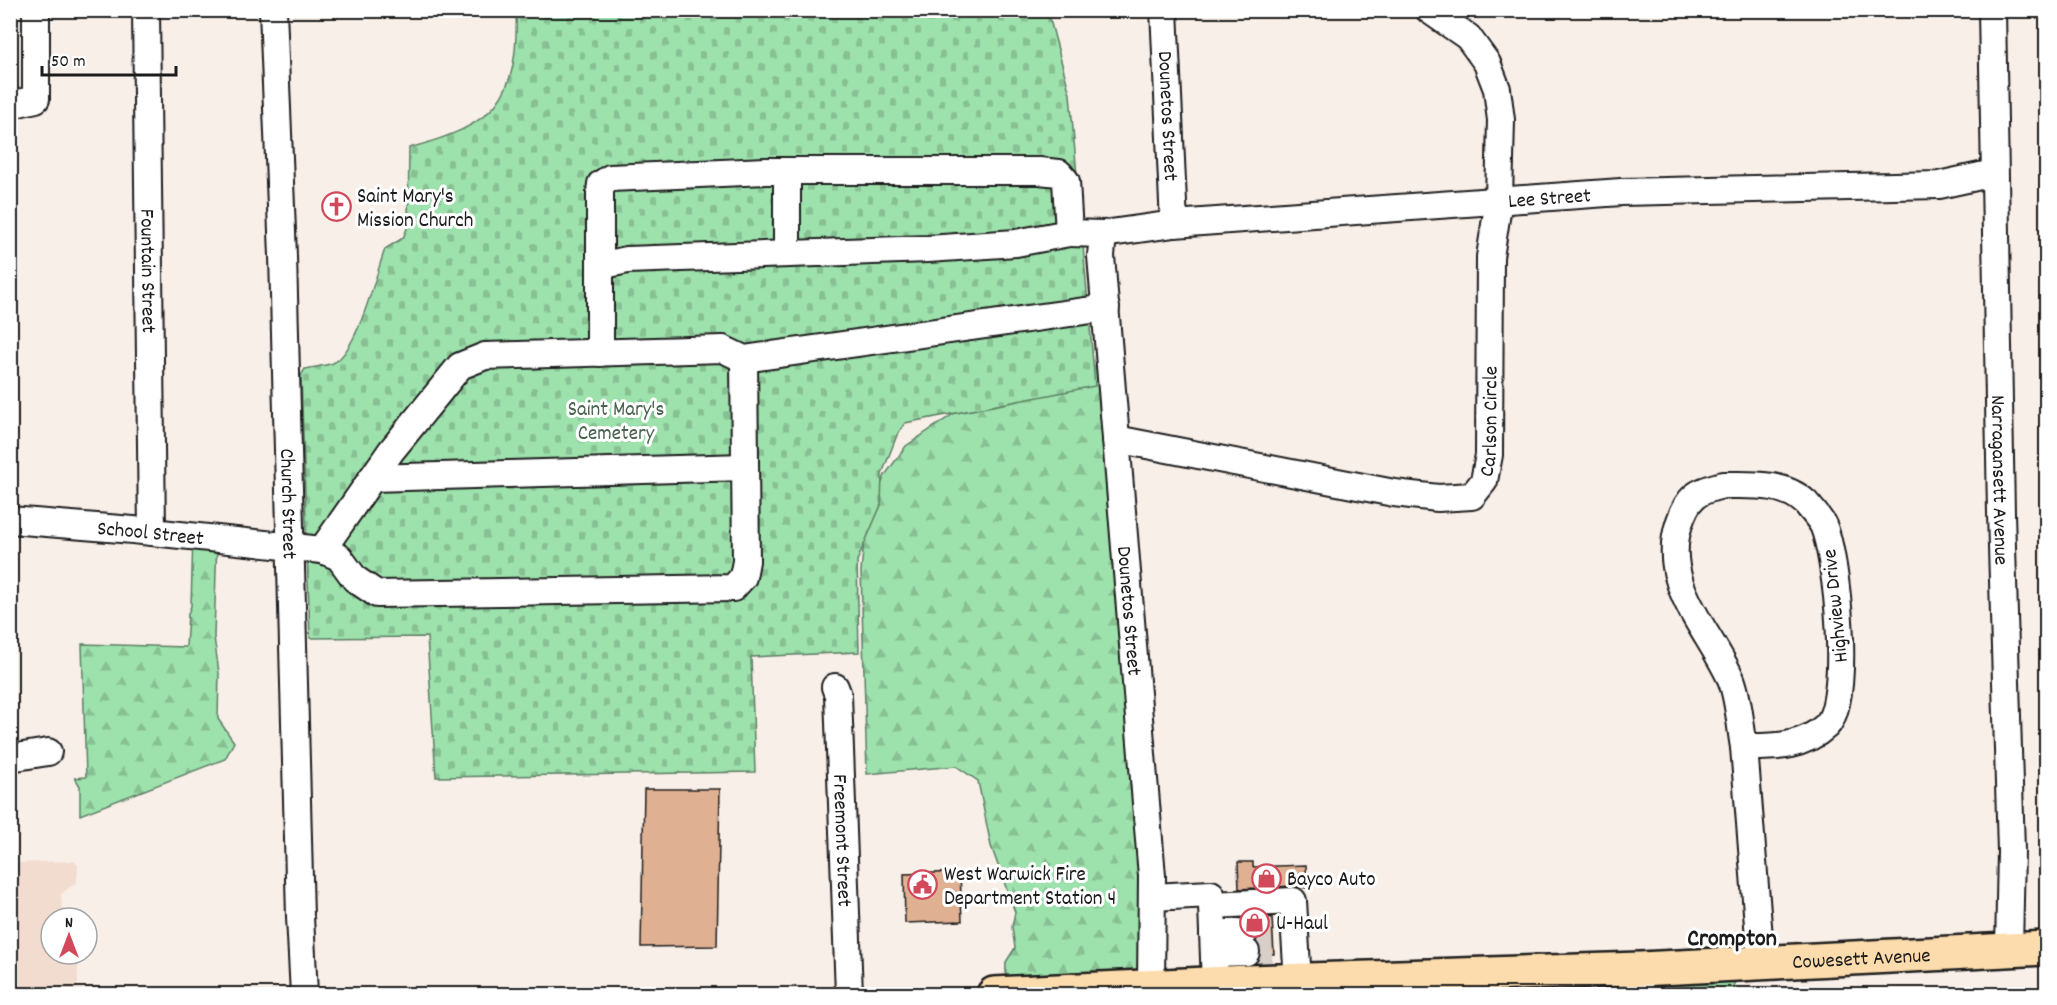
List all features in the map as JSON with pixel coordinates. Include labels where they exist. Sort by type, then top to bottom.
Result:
[{"type":"main road","name":"Cowesett Avenue","points":[[993,994],[1151,987],[1287,949],[1639,982],[1761,963],[2046,948]]},
{"type":"street","points":[[10,105],[36,99],[36,10]]},
{"type":"street","name":"Fountain Street","points":[[146,10],[152,532]]},
{"type":"street","name":"Church Street","points":[[273,10],[283,256],[304,994]]},
{"type":"street","name":"Dounetos Street","points":[[1164,10],[1174,224]]},
{"type":"street","name":"Carlson Circle","points":[[1116,440],[1394,493],[1438,498],[1472,496],[1484,481],[1489,455],[1490,257],[1499,199],[1501,120],[1497,89],[1487,63],[1468,37],[1429,10]]},
{"type":"street","name":"Narragansett Avenue","points":[[1992,10],[2005,710],[2011,851],[2009,949]]},
{"type":"street","points":[[786,171],[787,254]]},
{"type":"street","points":[[600,354],[600,192],[601,184],[610,178],[786,171],[1059,173],[1066,181],[1068,233]]},
{"type":"street","name":"Lee Street","points":[[600,266],[627,260],[994,244],[1068,233],[1103,234],[1174,224],[1499,199],[1621,192],[1939,185],[1994,173]]},
{"type":"street","name":"Dounetos Street","points":[[1103,234],[1101,256],[1152,897],[1151,987]]},
{"type":"street","points":[[744,359],[746,561],[743,576],[733,588],[377,594],[355,579],[339,557],[322,550],[372,478],[460,366],[472,359],[485,356],[723,349],[744,359],[1106,308]]},
{"type":"street","points":[[372,478],[744,467]]},
{"type":"street","name":"Highview Drive","points":[[1744,747],[1785,747],[1807,739],[1827,725],[1837,705],[1840,688],[1839,630],[1831,551],[1822,523],[1805,502],[1786,489],[1758,485],[1723,485],[1700,491],[1684,507],[1676,534],[1674,564],[1681,589],[1732,681],[1744,747],[1761,963]]},
{"type":"street","name":"School Street","points":[[10,520],[322,550]]},
{"type":"street","name":"Freemont Street","points":[[835,687],[838,695],[849,994]]},
{"type":"street","points":[[10,758],[48,752]]},
{"type":"street","points":[[1152,897],[1211,894],[1207,970]]},
{"type":"street","points":[[1212,904],[1293,901],[1287,949]]},
{"type":"street","points":[[1207,970],[1246,942]]},
{"type":"shaded area","points":[[74,861],[78,865],[77,882],[61,894],[62,906],[39,906],[39,966],[78,966],[78,983],[74,994],[11,994],[11,863]]},
{"type":"green space","name":"Saint Mary's Cemetery","points":[[998,10],[1049,16],[1070,94],[1095,386],[905,423],[897,435],[882,474],[881,505],[857,561],[859,652],[751,657],[755,772],[436,777],[427,637],[310,638],[301,376],[305,369],[333,363],[342,356],[365,312],[385,249],[403,238],[408,226],[409,148],[462,129],[481,118],[496,104],[506,87],[513,67],[516,11]]},
{"type":"green space","points":[[1109,365],[1149,989],[1005,994],[1006,962],[1015,948],[1012,927],[1015,912],[991,846],[978,781],[956,766],[867,774],[861,571],[866,522],[885,475],[906,446],[977,398],[1038,370]]},
{"type":"green space","points":[[193,536],[217,539],[214,637],[219,673],[218,719],[234,742],[225,759],[80,815],[80,786],[75,778],[86,777],[82,644],[186,647],[188,614],[191,606]]},
{"type":"green space","points":[[1732,965],[1735,994],[1637,994],[1639,971]]},
{"type":"building","points":[[644,789],[720,789],[717,946],[641,947]]},
{"type":"building","points":[[1238,862],[1253,862],[1253,867],[1306,865],[1307,888],[1292,886],[1239,889]]},
{"type":"building","points":[[960,872],[962,921],[905,923],[904,874]]},
{"type":"building","points":[[1272,917],[1274,954],[1260,954],[1256,941],[1260,930],[1257,923],[1250,918]]},
{"type":"tunnel","points":[[1245,932],[1273,931]]},
{"type":"tunnel","points":[[1246,952],[1274,951]]},
{"type":"place","name":"Saint Mary's Mission Church","points":[[336,207]]},
{"type":"place","name":"Bayco Auto","points":[[1266,878]]},
{"type":"place","name":"West Warwick Fire Department Station 4","points":[[923,885]]},
{"type":"place","name":"U-Haul","points":[[1255,922]]},
{"type":"district","name":"Crompton","points":[[1732,937]]}]
